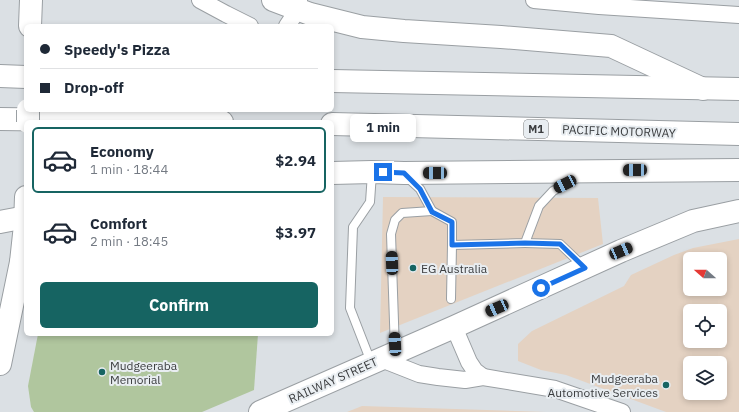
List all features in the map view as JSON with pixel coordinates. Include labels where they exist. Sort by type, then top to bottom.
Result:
[{"type":"main road","points":[[30,24],[31,0]]},
{"type":"main road","points":[[273,0],[294,12],[369,28],[611,46],[703,89]]},
{"type":"main road","points":[[0,76],[24,77]]},
{"type":"main road","points":[[334,82],[739,89]]},
{"type":"main road","points":[[0,119],[74,120]]},
{"type":"main road","name":"PACIFIC MOTORWAY","points":[[334,124],[739,134]]},
{"type":"main road","points":[[334,173],[739,170]]},
{"type":"main road","name":"RAILWAY STREET","points":[[260,412],[454,327],[621,251],[693,221],[739,211]]},
{"type":"main road","points":[[0,222],[24,217]]},
{"type":"main road","points":[[0,364],[24,258]]},
{"type":"street","points":[[200,0],[246,24]]},
{"type":"street","points":[[534,0],[739,15]]},
{"type":"street","points":[[454,327],[469,362],[475,371],[483,377]]},
{"type":"street","points":[[382,358],[419,374],[465,380],[483,377],[525,384],[555,390],[622,412]]},
{"type":"lane","points":[[525,243],[539,206],[553,191],[590,171]]},
{"type":"lane","points":[[372,172],[370,202],[353,227],[350,308],[382,358]]},
{"type":"lane","points":[[404,173],[420,189],[432,212]]},
{"type":"lane","points":[[382,358],[391,234],[396,220],[402,213],[432,212],[452,222],[451,299]]},
{"type":"lane","points":[[452,245],[525,243],[560,244],[585,268]]},
{"type":"shaded area","points":[[383,197],[598,198],[603,244],[380,333]]},
{"type":"shaded area","points":[[739,239],[739,412],[666,412],[566,375],[541,370],[518,361],[518,344],[532,331],[624,286],[631,275],[674,255],[693,248]]},
{"type":"shaded area","points":[[362,406],[546,412],[347,412]]},
{"type":"green space","points":[[38,336],[258,336],[254,390],[202,412],[34,412],[31,407],[28,386]]},
{"type":"place","name":"EG Australia","points":[[413,268]]},
{"type":"place","name":"Mudgeeraba Memorial","points":[[102,372]]},
{"type":"place","name":"Mudgeeraba Automotive Services","points":[[666,385]]},
{"type":"route","points":[[383,172],[404,173],[420,189],[432,212],[452,222],[452,245],[525,243],[560,244],[585,268],[541,288]]}]
